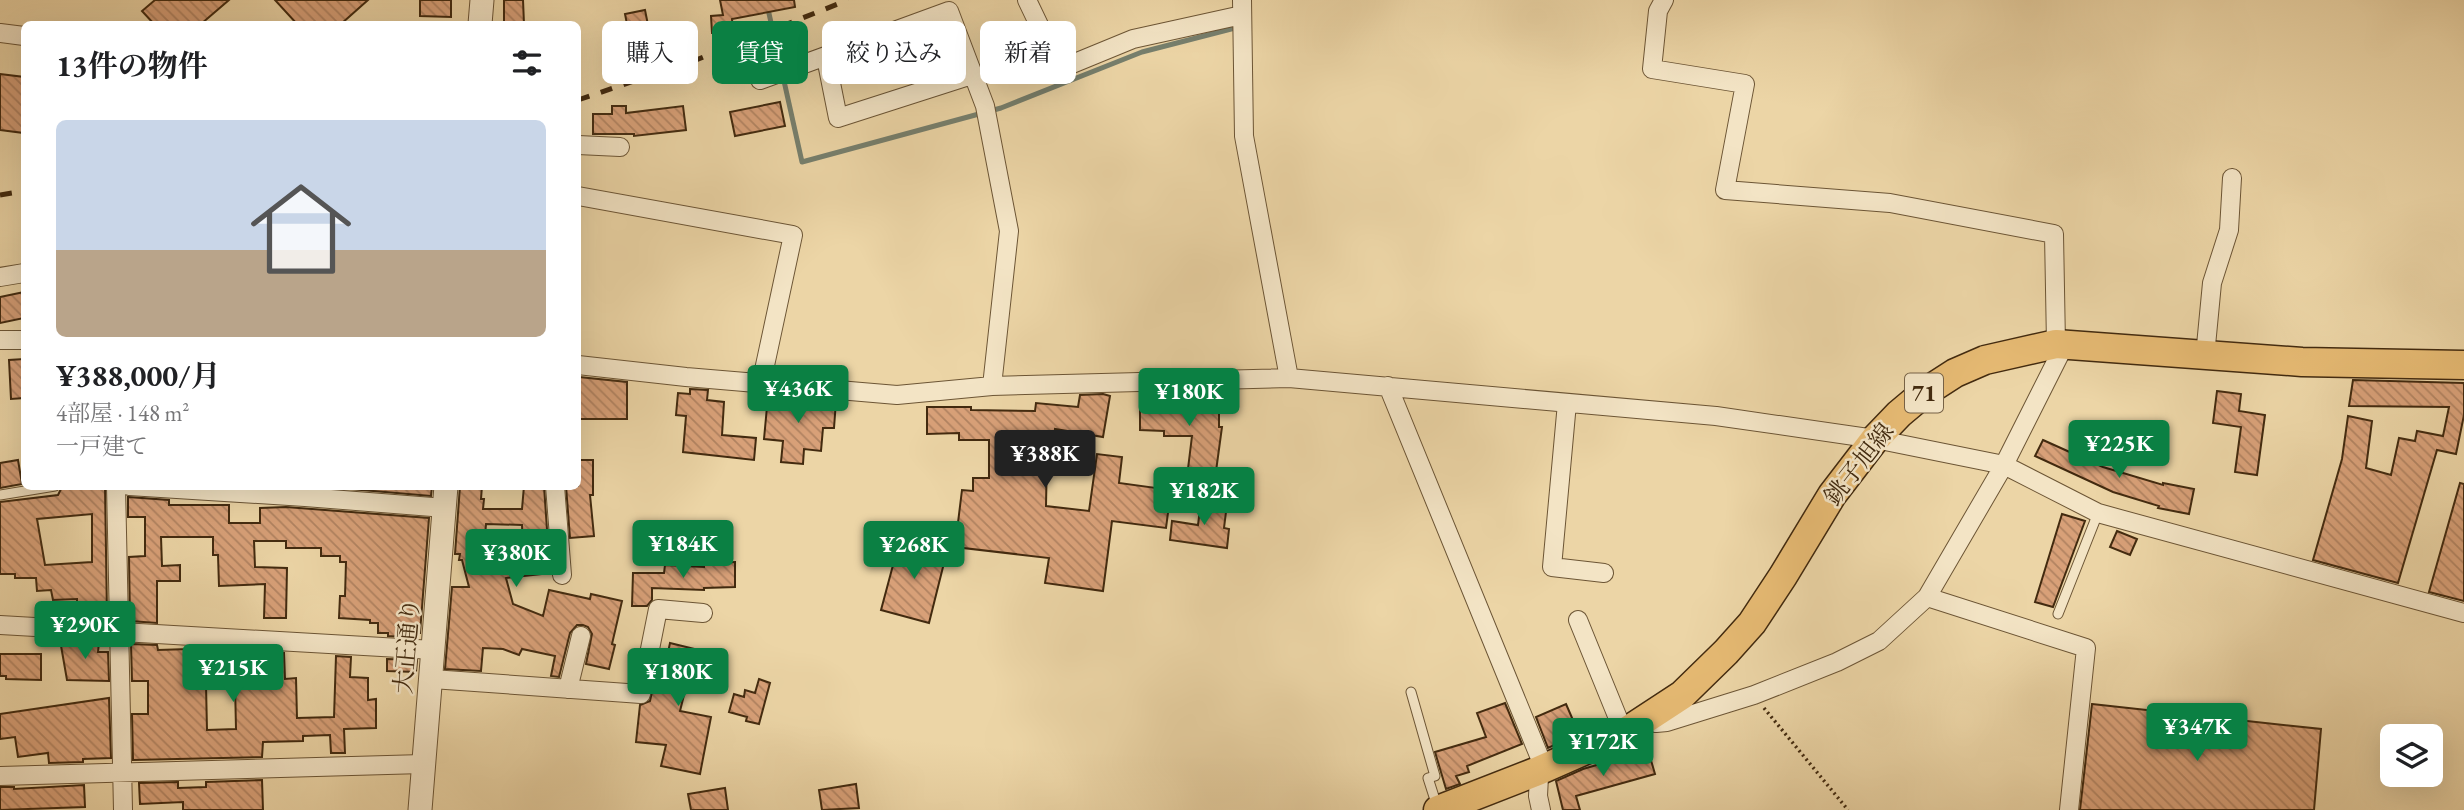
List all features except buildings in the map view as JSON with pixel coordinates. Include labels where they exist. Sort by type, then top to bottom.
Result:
[{"type":"main road","name":"銚子旭線","points":[[1438,810],[1538,771],[1635,727],[1682,695],[1752,622],[1832,495],[1875,439],[1907,407],[1955,373],[1985,360],[2061,344],[2302,362],[2464,365]]},
{"type":"street","points":[[480,21],[482,0]]},
{"type":"street","points":[[1027,0],[1060,69],[1133,39],[1242,7],[1244,136],[1289,378]]},
{"type":"street","points":[[1578,620],[1635,727],[1667,722],[1754,695],[1837,663],[1879,641],[1927,597],[2004,465],[2061,344],[2054,234],[1890,203],[1725,190],[1745,84],[1652,69],[1658,11],[1664,0]]},
{"type":"street","points":[[923,21],[949,11],[953,21]]},
{"type":"street","points":[[0,33],[21,36]]},
{"type":"street","points":[[966,58],[985,106],[1009,230],[992,386]]},
{"type":"street","points":[[966,77],[972,75]]},
{"type":"street","points":[[831,84],[838,118],[944,84]]},
{"type":"street","points":[[581,145],[620,146]]},
{"type":"street","points":[[2205,356],[2211,283],[2229,230],[2232,178]]},
{"type":"street","points":[[581,197],[793,235],[761,384]]},
{"type":"street","points":[[0,277],[21,274]]},
{"type":"street","points":[[0,340],[21,340]]},
{"type":"street","points":[[581,365],[897,395],[992,386],[1289,378],[1716,415],[1875,439],[2004,465],[2098,513],[2464,614]]},
{"type":"street","points":[[1388,386],[1540,758],[1538,796],[1541,810]]},
{"type":"street","points":[[1567,403],[1552,567],[1604,573]]},
{"type":"street","points":[[116,490],[122,810]]},
{"type":"street","points":[[193,490],[305,497],[445,497]]},
{"type":"street","points":[[555,490],[562,575]]},
{"type":"street","name":"大正通り","points":[[420,810],[445,497]]},
{"type":"street","points":[[1927,597],[2086,648],[2069,810]]},
{"type":"street","points":[[432,679],[641,694],[658,609],[703,613]]},
{"type":"street","points":[[0,625],[434,650]]},
{"type":"street","points":[[568,689],[580,636]]},
{"type":"street","points":[[0,776],[423,764]]},
{"type":"lane","points":[[0,495],[31,490]]},
{"type":"lane","points":[[2058,614],[2098,513]]},
{"type":"lane","points":[[1411,692],[1435,776],[1429,778],[1438,810]]},
{"type":"path","points":[[1754,695],[1848,810]]},
{"type":"waterway","points":[[766,0],[802,162],[1001,108],[1142,52],[1235,28]]},
{"type":"railway","points":[[581,99],[696,60],[848,0]]},
{"type":"railway","points":[[0,195],[21,192]]}]
